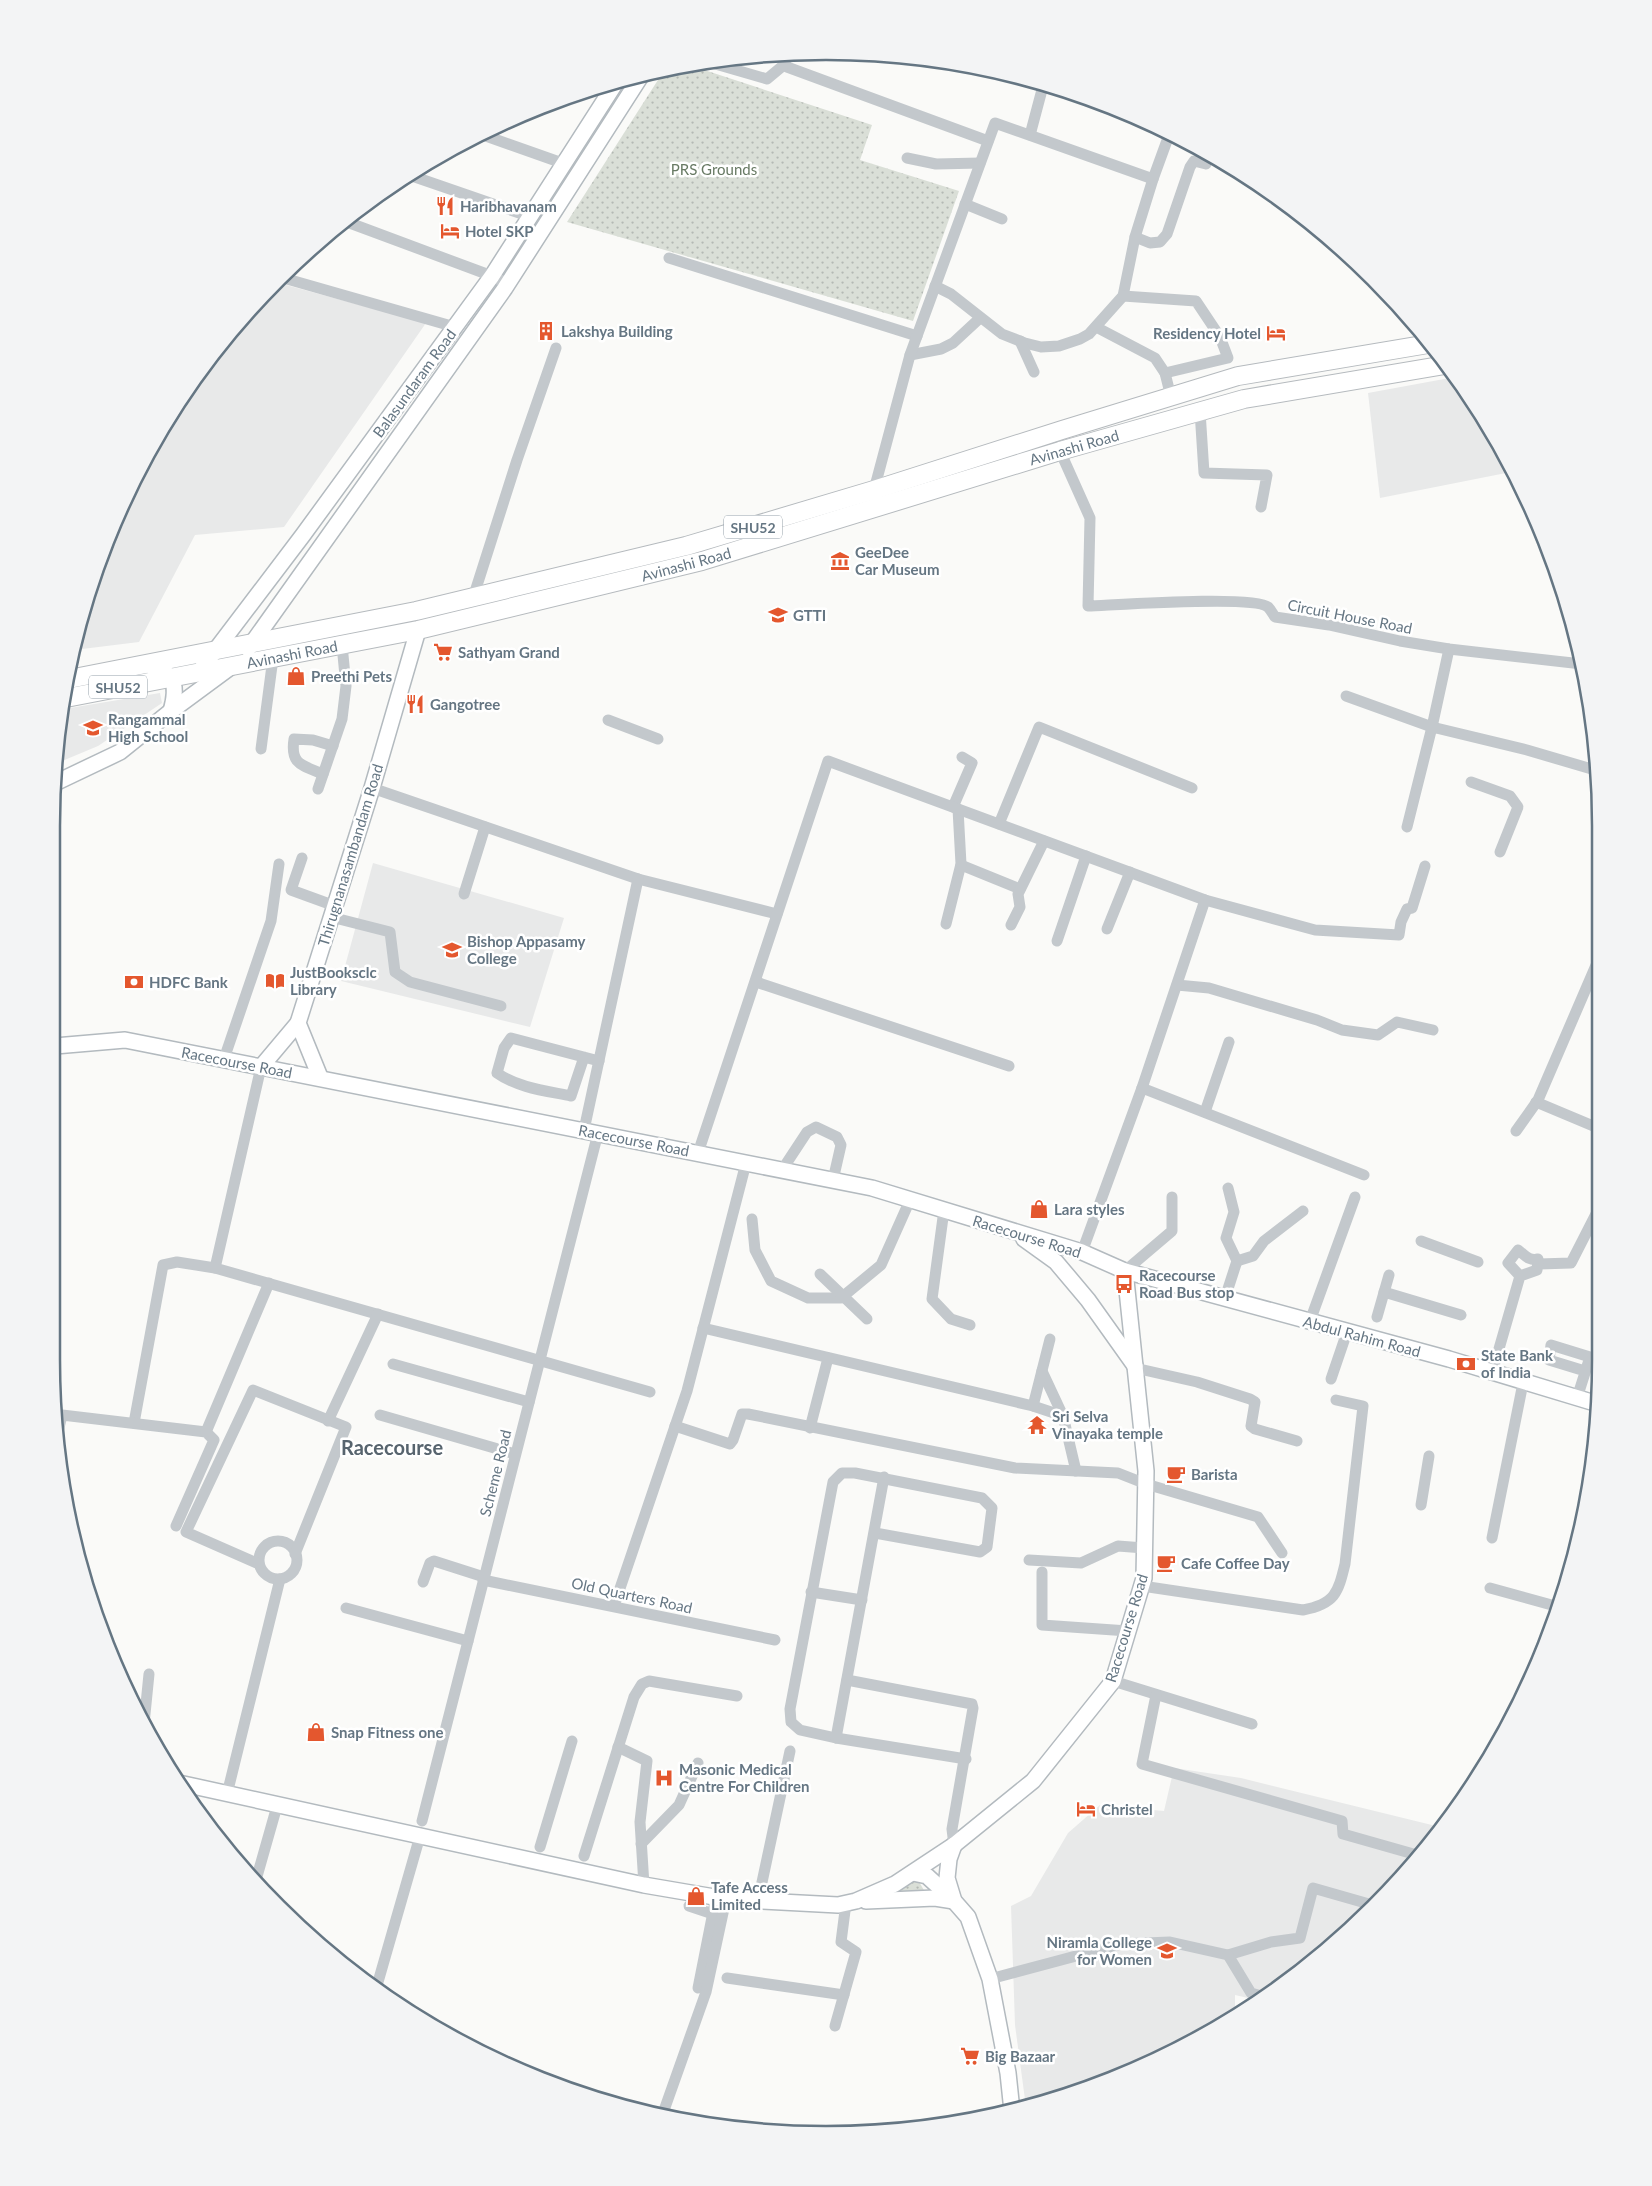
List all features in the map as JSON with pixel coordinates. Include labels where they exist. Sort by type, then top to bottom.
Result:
[{"type":"main road","name":"Avinashi Road","points":[[75,678],[252,644],[473,598],[686,546],[874,490],[1238,376],[1422,345]]},
{"type":"main road","name":"Avinashi Road","points":[[72,697],[418,630],[702,561],[1060,451],[1244,399],[1438,366]]},
{"type":"street","points":[[728,67],[767,78],[782,62]]},
{"type":"street","points":[[785,62],[787,67],[988,141]]},
{"type":"street","name":"Balasundaram Road","points":[[62,780],[120,752],[233,665],[252,644],[508,284],[636,84]]},
{"type":"street","points":[[1030,135],[1042,91]]},
{"type":"street","name":"Balasundaram Road","points":[[199,672],[303,535],[492,276],[610,92]]},
{"type":"street","points":[[874,490],[910,355],[995,123],[1152,179]]},
{"type":"street","points":[[584,134],[598,143]]},
{"type":"street","points":[[490,138],[565,164]]},
{"type":"street","points":[[935,286],[951,294],[1002,334],[1020,341],[1040,347],[1059,346],[1080,339],[1096,327],[1105,314],[1123,296],[1135,237],[1152,179],[1167,140]]},
{"type":"street","points":[[907,158],[936,164],[980,162]]},
{"type":"street","points":[[1135,237],[1150,243],[1160,242],[1167,234],[1190,167],[1194,161],[1206,164]]},
{"type":"street","points":[[418,178],[530,217]]},
{"type":"street","points":[[965,204],[1002,219]]},
{"type":"street","points":[[353,224],[492,276],[508,284]]},
{"type":"street","points":[[669,258],[917,336]]},
{"type":"street","points":[[289,280],[455,327]]},
{"type":"street","points":[[1123,296],[1196,301],[1220,337],[1228,358],[1165,373]]},
{"type":"street","points":[[910,355],[941,350],[953,343],[980,318]]},
{"type":"street","points":[[1096,327],[1155,358],[1165,373],[1171,397]]},
{"type":"street","points":[[1020,341],[1034,372]]},
{"type":"street","points":[[473,598],[517,460],[556,348]]},
{"type":"street","points":[[1200,411],[1204,473],[1267,475],[1261,507]]},
{"type":"street","name":"Circuit House Road","points":[[1060,451],[1090,518],[1088,606],[1209,602],[1255,603],[1268,607],[1275,617],[1329,625],[1400,641],[1449,649],[1574,663]]},
{"type":"street","name":"Thirugnanasambandam Road","points":[[298,1023],[372,788],[418,630]]},
{"type":"street","points":[[318,789],[342,719],[346,686],[342,645]]},
{"type":"street","points":[[1407,827],[1449,649]]},
{"type":"street","points":[[261,749],[273,658]]},
{"type":"street","points":[[144,664],[158,667],[174,682],[176,693],[171,711]]},
{"type":"street","points":[[1346,696],[1432,726],[1589,768]]},
{"type":"street","points":[[608,720],[658,739]]},
{"type":"street","points":[[1000,824],[1039,727],[1192,788]]},
{"type":"street","points":[[323,774],[300,764],[294,759],[292,750],[294,739],[313,740],[333,746]]},
{"type":"street","points":[[946,924],[961,865],[955,808],[972,763],[962,757]]},
{"type":"street","points":[[698,1153],[828,761],[1205,900],[1315,930],[1399,935],[1401,922],[1407,909],[1412,908],[1425,866]]},
{"type":"street","points":[[1470,782],[1510,796],[1518,807],[1500,852]]},
{"type":"street","points":[[372,788],[638,879],[777,914]]},
{"type":"street","points":[[464,894],[485,827]]},
{"type":"street","points":[[1011,925],[1020,907],[1018,894],[1044,840]]},
{"type":"street","points":[[1057,941],[1086,856]]},
{"type":"street","points":[[302,858],[291,890],[333,911],[390,932],[395,972],[410,982],[501,1006]]},
{"type":"street","points":[[224,1059],[271,921],[279,864]]},
{"type":"street","points":[[961,865],[1020,889]]},
{"type":"street","points":[[1106,929],[1130,872]]},
{"type":"street","name":"Scheme Road","points":[[378,1981],[421,1829],[540,1360],[591,1132],[599,1061],[638,879]]},
{"type":"street","points":[[1082,1252],[1142,1088],[1205,900]]},
{"type":"street","points":[[1516,1131],[1536,1102],[1592,974]]},
{"type":"street","points":[[756,982],[1009,1066]]},
{"type":"street","points":[[1177,984],[1209,988],[1317,1020],[1342,1030],[1378,1035],[1396,1022],[1432,1030]]},
{"type":"street","points":[[215,1268],[261,1067],[298,1023],[320,1077]]},
{"type":"street","points":[[584,1057],[571,1096],[543,1091],[506,1079],[497,1073],[504,1048],[511,1038],[584,1057],[599,1061]]},
{"type":"street","name":"Racecourse Road","points":[[60,1046],[124,1040],[320,1077],[872,1188],[1082,1252],[1125,1271],[1146,1484],[1144,1578],[1113,1682],[1033,1781],[954,1845],[914,1873],[894,1884],[851,1902],[838,1905],[721,1898],[644,1885],[421,1829],[277,1806],[189,1785]]},
{"type":"street","points":[[1205,1112],[1229,1042]]},
{"type":"street","points":[[1142,1088],[1364,1175]]},
{"type":"street","points":[[1536,1102],[1592,1125]]},
{"type":"street","points":[[782,1170],[807,1132],[816,1127],[837,1137],[841,1146],[833,1180]]},
{"type":"street","points":[[614,1606],[687,1391],[746,1163]]},
{"type":"street","points":[[1225,1298],[1237,1261],[1226,1238],[1234,1212],[1228,1188]]},
{"type":"street","points":[[1125,1271],[1172,1231],[1172,1196]]},
{"type":"street","points":[[1310,1321],[1355,1197]]},
{"type":"street","points":[[752,1219],[755,1250],[771,1281],[808,1298],[840,1298],[881,1265],[910,1200]]},
{"type":"street","points":[[944,1210],[932,1299],[951,1319],[970,1324]]},
{"type":"street","points":[[1237,1261],[1253,1256],[1264,1241],[1303,1211]]},
{"type":"street","points":[[1539,1264],[1571,1263],[1592,1222]]},
{"type":"street","points":[[1017,1233],[1056,1262],[1088,1300],[1135,1367],[1196,1382],[1250,1399],[1255,1402],[1251,1426],[1255,1429],[1297,1441]]},
{"type":"street","points":[[1421,1241],[1478,1262]]},
{"type":"street","points":[[1518,1250],[1523,1256],[1532,1260],[1538,1259],[1539,1264],[1537,1270],[1520,1276],[1508,1263],[1518,1250]]},
{"type":"street","points":[[134,1423],[163,1265],[177,1262],[215,1268],[650,1392]]},
{"type":"street","name":"Abdul Rahim Road","points":[[1125,1271],[1310,1321],[1590,1402]]},
{"type":"street","points":[[820,1274],[867,1319]]},
{"type":"street","points":[[1377,1317],[1389,1275]]},
{"type":"street","points":[[1492,1373],[1520,1276]]},
{"type":"street","points":[[206,1432],[269,1283]]},
{"type":"street","points":[[1384,1292],[1461,1316]]},
{"type":"street","points":[[328,1421],[378,1314]]},
{"type":"street","points":[[703,1328],[1033,1406],[1063,1416]]},
{"type":"street","points":[[1331,1379],[1348,1332]]},
{"type":"street","points":[[1033,1406],[1050,1339]]},
{"type":"street","points":[[810,1428],[828,1358]]},
{"type":"street","points":[[393,1364],[529,1402]]},
{"type":"street","points":[[1042,1371],[1063,1416],[1076,1471]]},
{"type":"street","points":[[1577,1398],[1585,1371]]},
{"type":"street","points":[[1492,1538],[1522,1383]]},
{"type":"street","points":[[253,1390],[346,1427],[295,1554],[296,1565],[294,1571],[285,1578],[280,1579],[267,1576],[259,1564],[186,1532],[253,1390]]},
{"type":"street","points":[[1142,1586],[1303,1610],[1319,1608],[1331,1600],[1339,1589],[1345,1564],[1363,1406],[1336,1400]]},
{"type":"street","points":[[675,1426],[730,1444],[742,1414],[1016,1468],[1118,1473],[1146,1484],[1258,1517],[1282,1553]]},
{"type":"street","points":[[63,1415],[206,1432],[214,1440],[176,1526]]},
{"type":"street","points":[[380,1416],[516,1454]]},
{"type":"street","points":[[1421,1505],[1429,1456]]},
{"type":"street","points":[[875,1533],[980,1552],[987,1547],[992,1508],[982,1498],[855,1472],[842,1473],[833,1482],[790,1709],[791,1722],[800,1730],[836,1738],[966,1759]]},
{"type":"street","points":[[836,1738],[884,1478]]},
{"type":"street","points":[[259,1564],[260,1553],[264,1548],[275,1542],[287,1544],[295,1554]]},
{"type":"street","points":[[1029,1560],[1081,1563],[1118,1546],[1144,1548]]},
{"type":"street","name":"Old Quarters Road","points":[[423,1582],[432,1561],[484,1579],[775,1640]]},
{"type":"street","points":[[1042,1572],[1042,1625],[1128,1631]]},
{"type":"street","points":[[227,1794],[280,1579]]},
{"type":"street","points":[[1490,1588],[1551,1605]]},
{"type":"street","points":[[811,1592],[862,1600]]},
{"type":"street","points":[[346,1608],[468,1641]]},
{"type":"street","points":[[145,1711],[149,1674]]},
{"type":"street","points":[[847,1680],[972,1704],[966,1759],[952,1829],[954,1845],[947,1869],[947,1878],[954,1901]]},
{"type":"street","points":[[584,1856],[637,1689],[649,1681],[736,1696]]},
{"type":"street","points":[[1113,1682],[1252,1724]]},
{"type":"street","points":[[1156,1695],[1142,1764],[1342,1822],[1343,1834],[1412,1853]]},
{"type":"street","points":[[540,1848],[572,1741]]},
{"type":"street","points":[[618,1748],[647,1761],[640,1822],[644,1885]]},
{"type":"street","points":[[758,1900],[790,1751]]},
{"type":"street","points":[[641,1844],[678,1806],[698,1763]]},
{"type":"street","points":[[258,1874],[277,1806]]},
{"type":"street","points":[[914,1873],[927,1876],[968,1917],[990,1979],[1008,2073],[1011,2103]]},
{"type":"street","points":[[990,1979],[1122,1944],[1170,1942],[1228,1955],[1271,1942],[1300,1938],[1313,1888],[1367,1903]]},
{"type":"street","points":[[698,1988],[713,1914],[721,1898]]},
{"type":"street","points":[[665,2108],[706,1992],[721,1898]]},
{"type":"street","points":[[835,2026],[856,1952],[841,1942],[851,1902],[935,1898],[954,1901]]},
{"type":"street","points":[[689,1906],[713,1914]]},
{"type":"street","points":[[1228,1955],[1251,1993],[1256,1994]]},
{"type":"street","points":[[727,1978],[844,1995]]},
{"type":"shaded area","points":[[284,284],[426,323],[284,527],[195,535],[139,642],[81,649],[101,580],[118,533],[139,487],[189,400],[250,321]]},
{"type":"shaded area","points":[[1447,378],[1463,400],[1505,473],[1380,498],[1368,393]]},
{"type":"shaded area","name":"Rangammal High School","points":[[160,693],[162,703],[98,746],[64,760],[70,708]]},
{"type":"shaded area","name":"Bishop Appasamy College","points":[[373,863],[564,918],[530,1027],[341,981]]},
{"type":"shaded area","name":"Niramla College for Women","points":[[1174,1768],[1241,1778],[1434,1826],[1368,1902],[1292,1968],[1252,1997],[1250,1998],[1235,1995],[1235,2007],[1165,2047],[1119,2068],[1025,2100],[1015,2025],[1011,1906],[1031,1896],[1068,1833],[1100,1805],[1164,1811]]},
{"type":"green space","name":"PRS Grounds","points":[[705,70],[872,125],[860,160],[959,191],[913,321],[567,222],[658,79]]},
{"type":"green space","points":[[918,1880],[925,1892],[892,1892]]},
{"type":"place","name":"Haribhavanam","points":[[445,206]]},
{"type":"place","name":"Hotel SKP","points":[[450,231]]},
{"type":"place","name":"Lakshya Building","points":[[546,331]]},
{"type":"place","name":"Residency Hotel","points":[[1276,333]]},
{"type":"place","name":"GeeDee Car Museum","points":[[840,561]]},
{"type":"place","name":"GTTI","points":[[778,615]]},
{"type":"place","name":"Sathyam Grand","points":[[443,652]]},
{"type":"place","name":"Preethi Pets","points":[[296,676]]},
{"type":"place","name":"Gangotree","points":[[415,704]]},
{"type":"place","name":"Rangammal High School","points":[[93,728]]},
{"type":"place","name":"Bishop Appasamy College","points":[[452,950]]},
{"type":"place","name":"JustBooksclc Library","points":[[275,981]]},
{"type":"place","name":"HDFC Bank","points":[[134,982]]},
{"type":"place","name":"Lara styles","points":[[1039,1209]]},
{"type":"place","name":"Racecourse Road Bus stop","points":[[1124,1284]]},
{"type":"place","name":"State Bank of India","points":[[1466,1364]]},
{"type":"place","name":"Sri Selva Vinayaka temple","points":[[1037,1425]]},
{"type":"place","name":"Barista","points":[[1176,1474]]},
{"type":"place","name":"Cafe Coffee Day","points":[[1166,1563]]},
{"type":"place","name":"Snap Fitness one","points":[[316,1732]]},
{"type":"place","name":"Masonic Medical Centre For Children","points":[[664,1778]]},
{"type":"place","name":"Christel","points":[[1086,1809]]},
{"type":"place","name":"Tafe Access Limited","points":[[696,1896]]},
{"type":"place","name":"Niramla College for Women","points":[[1167,1951]]},
{"type":"place","name":"Big Bazaar","points":[[970,2056]]},
{"type":"district","name":"Racecourse","points":[[392,1447]]}]
